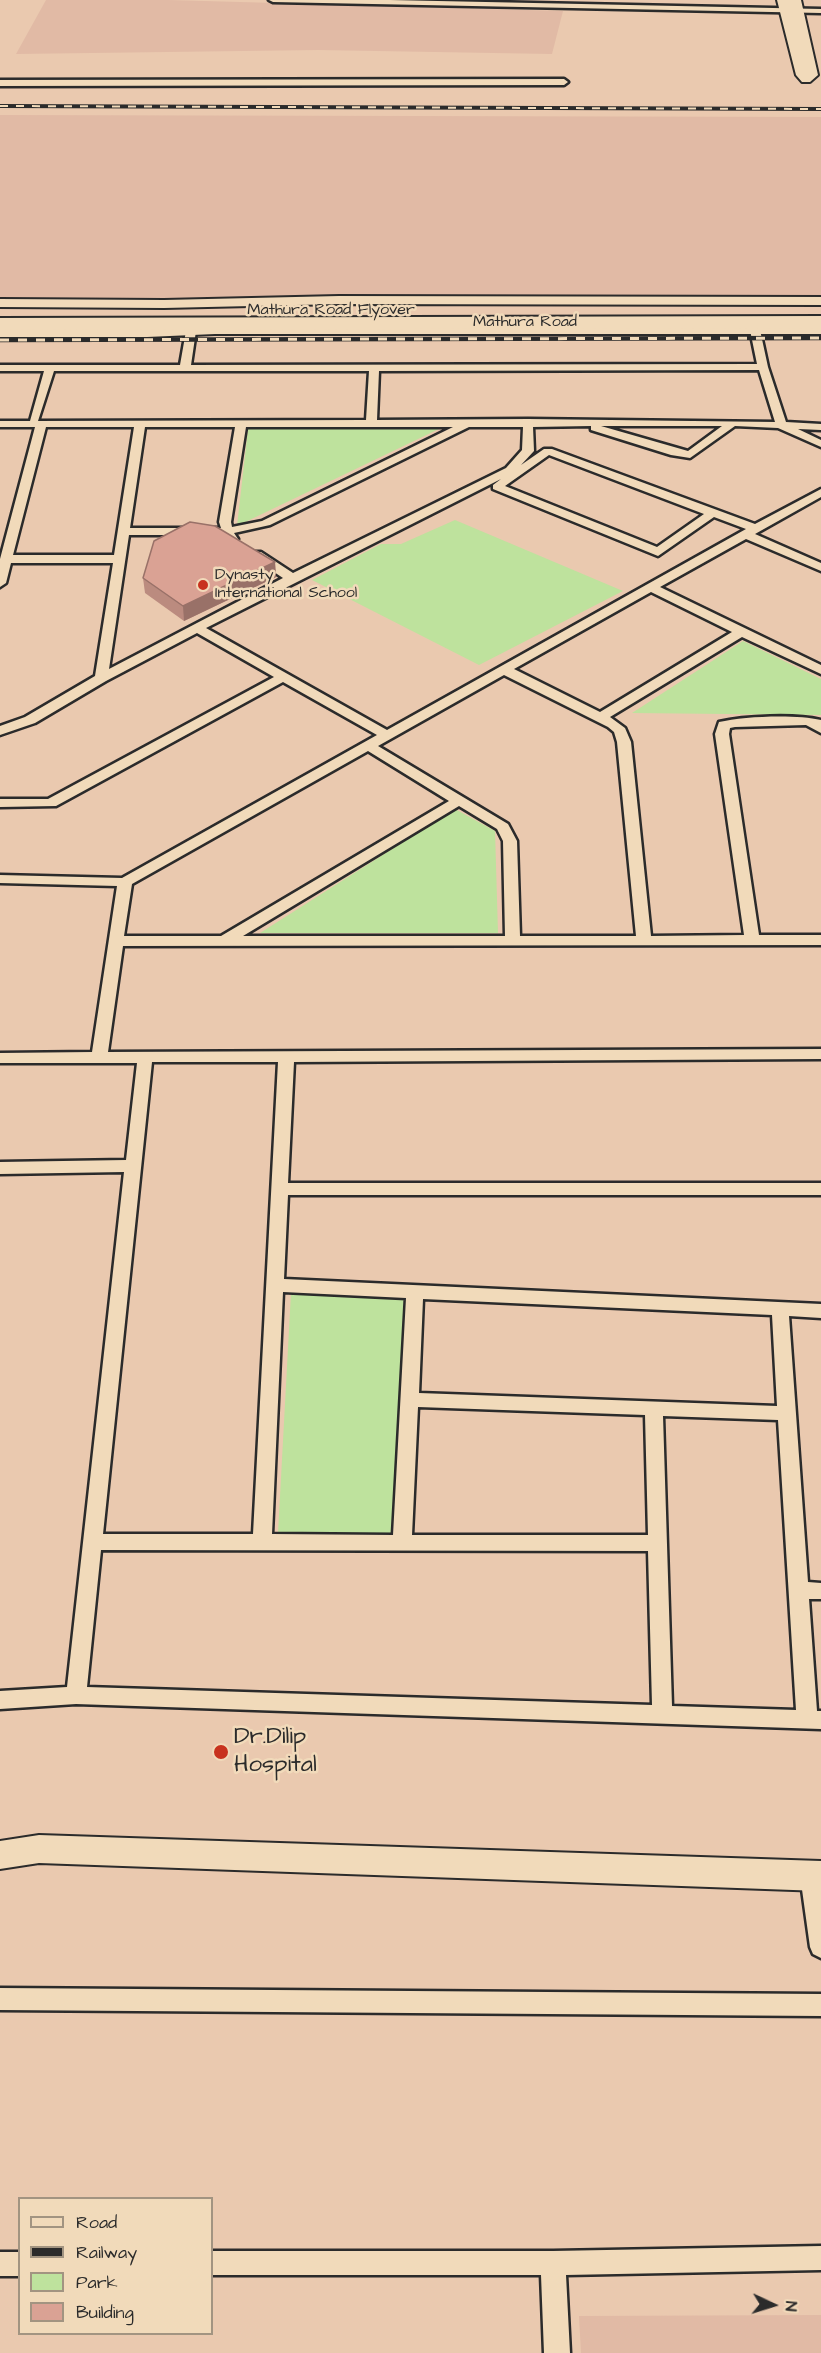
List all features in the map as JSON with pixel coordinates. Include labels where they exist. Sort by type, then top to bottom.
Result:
[{"type":"highway","points":[[591,301],[663,310],[821,310]]},
{"type":"highway","name":"Mathura Road Flyover","points":[[0,324],[137,317],[663,310]]},
{"type":"highway","name":"Mathura Road Flyover","points":[[0,311],[229,324]]},
{"type":"highway","name":"Mathura Road","points":[[229,324],[821,322]]},
{"type":"highway","points":[[40,334],[229,324]]},
{"type":"main road","points":[[0,303],[339,300],[821,301]]},
{"type":"main road","points":[[0,333],[821,330]]},
{"type":"main road","points":[[0,1855],[39,1849],[816,1876]]},
{"type":"street","points":[[273,0],[790,6],[819,11],[815,0]]},
{"type":"street","points":[[675,0],[728,2],[734,0]]},
{"type":"street","points":[[0,83],[511,84],[564,82]]},
{"type":"street","points":[[754,330],[782,426],[821,444]]},
{"type":"street","points":[[185,367],[191,331]]},
{"type":"street","points":[[371,423],[374,367]]},
{"type":"street","points":[[0,368],[763,367]]},
{"type":"street","points":[[0,583],[50,368]]},
{"type":"street","points":[[0,424],[37,421],[140,424],[528,422],[733,423],[821,427]]},
{"type":"street","points":[[0,731],[30,720],[101,678],[292,578],[510,470],[528,451],[528,422]]},
{"type":"street","points":[[124,532],[251,528],[266,523],[468,423]]},
{"type":"street","points":[[580,424],[675,453],[690,454],[733,423]]},
{"type":"street","points":[[101,678],[140,424]]},
{"type":"street","points":[[241,424],[225,522],[226,530],[229,537],[292,578]]},
{"type":"street","points":[[711,514],[658,552],[497,487],[548,451],[711,514],[821,567]]},
{"type":"street","points":[[0,879],[125,882],[385,734],[821,492]]},
{"type":"street","points":[[6,559],[119,559]]},
{"type":"street","points":[[651,588],[821,670]]},
{"type":"street","points":[[197,628],[385,734]]},
{"type":"street","points":[[600,718],[742,631]]},
{"type":"street","points":[[503,669],[600,718],[620,731],[624,742],[644,940]]},
{"type":"street","points":[[0,803],[51,803],[283,676]]},
{"type":"street","points":[[752,940],[722,734],[724,725],[806,722],[816,723],[821,729]]},
{"type":"street","points":[[367,745],[503,827],[510,841],[513,940]]},
{"type":"street","points":[[224,941],[460,800]]},
{"type":"street","points":[[99,1058],[125,882]]},
{"type":"street","points":[[117,941],[821,940]]},
{"type":"street","points":[[0,1058],[821,1054]]},
{"type":"street","points":[[76,1695],[145,1057]]},
{"type":"street","points":[[262,1543],[286,1057]]},
{"type":"street","points":[[0,1168],[133,1166]]},
{"type":"street","points":[[280,1189],[821,1189]]},
{"type":"street","points":[[275,1285],[821,1311]]},
{"type":"street","points":[[402,1543],[416,1292]]},
{"type":"street","points":[[0,1700],[76,1695],[814,1720],[799,1590],[780,1309]]},
{"type":"street","points":[[410,1400],[787,1413]]},
{"type":"street","points":[[654,1409],[662,1715]]},
{"type":"street","points":[[93,1542],[657,1543]]},
{"type":"street","points":[[799,1590],[821,1591]]},
{"type":"street","points":[[816,1876],[821,1947]]},
{"type":"street","points":[[0,1999],[821,2005]]},
{"type":"street","points":[[213,2263],[553,2263],[821,2258]]},
{"type":"street","points":[[553,2263],[557,2353]]},
{"type":"street","points":[[0,2264],[18,2264]]},
{"type":"shaded area","points":[[46,0],[168,0],[563,11],[552,54],[318,50],[16,54]]},
{"type":"shaded area","points":[[0,115],[821,117],[821,302],[0,303]]},
{"type":"shaded area","points":[[821,2315],[821,2353],[581,2353],[579,2316]]},
{"type":"green space","points":[[441,428],[237,526],[248,429]]},
{"type":"green space","points":[[455,520],[623,591],[479,665],[312,580],[381,544],[401,544]]},
{"type":"green space","points":[[743,641],[821,679],[821,715],[632,713]]},
{"type":"green space","points":[[455,809],[495,831],[498,933],[260,933]]},
{"type":"green space","points":[[291,1293],[404,1298],[392,1536],[278,1533]]},
{"type":"building","name":"Dynasty International School","points":[[190,522],[215,526],[275,562],[183,606],[143,578],[154,541]]},
{"type":"railway","points":[[0,106],[821,109]]},
{"type":"railway","points":[[0,340],[821,338]]},
{"type":"place","name":"Dynasty International School","points":[[203,585]]},
{"type":"place","name":"Dr.Dilip Hospital","points":[[221,1752]]}]
